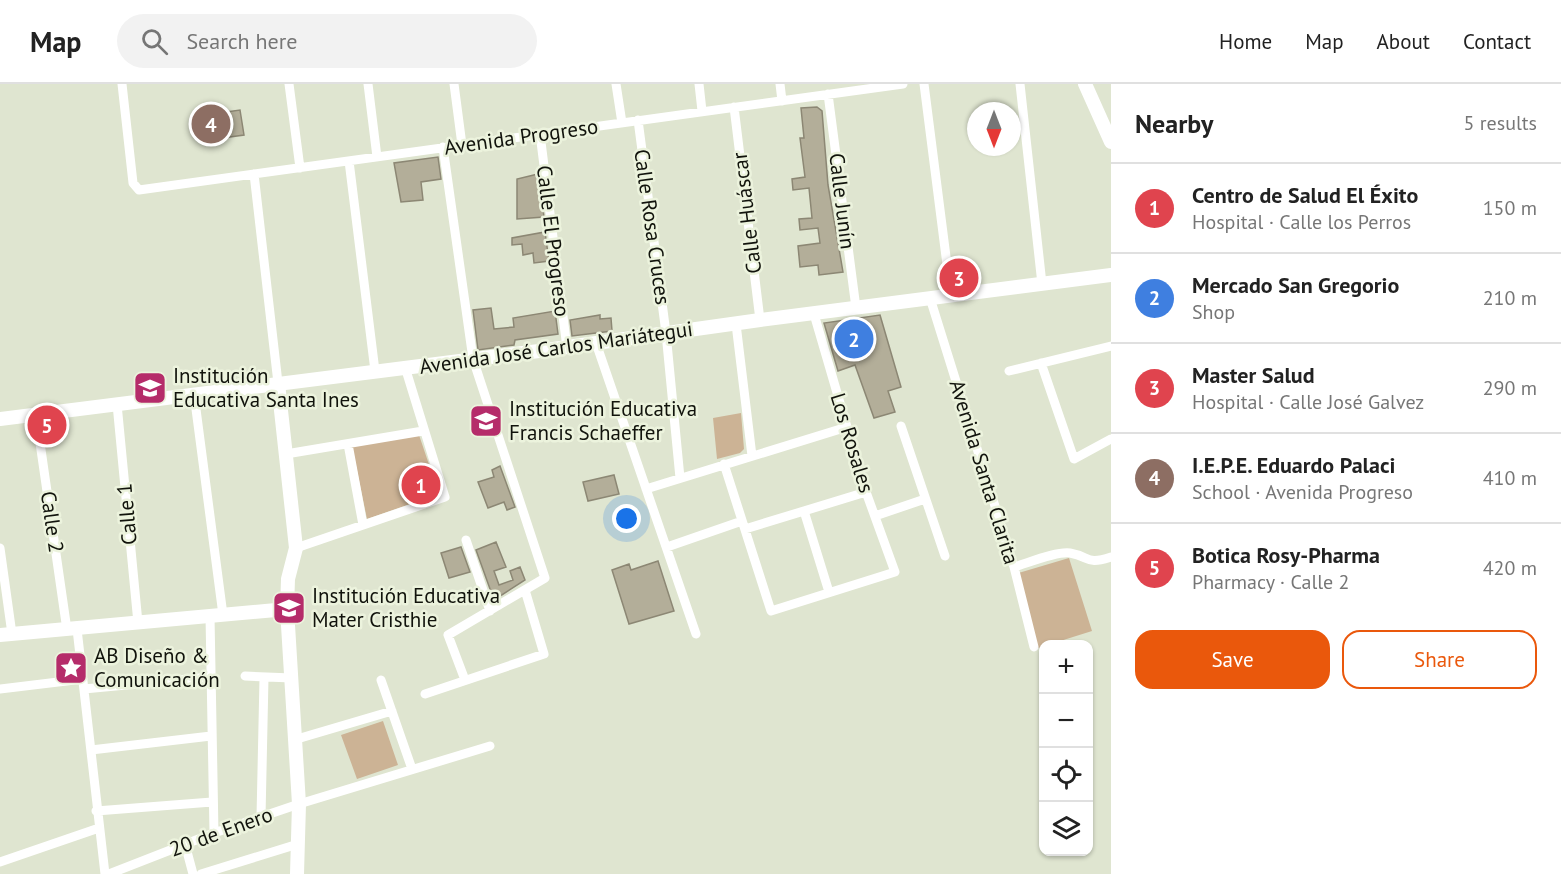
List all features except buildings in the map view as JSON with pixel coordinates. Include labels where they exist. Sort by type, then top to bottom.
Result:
[{"type":"street","name":"Avenida Progreso","points":[[122,84],[133,183],[139,190],[828,94],[864,87],[903,84]]},
{"type":"street","points":[[289,84],[300,168]]},
{"type":"street","points":[[368,84],[377,157]]},
{"type":"street","points":[[454,84],[462,145]]},
{"type":"street","name":"Calle Rosa Cruces","points":[[616,84],[622,123]]},
{"type":"street","points":[[699,84],[702,111]]},
{"type":"street","points":[[780,84],[782,100]]},
{"type":"street","points":[[924,84],[951,296]]},
{"type":"street","points":[[1020,84],[1042,284]]},
{"type":"street","points":[[1085,84],[1111,142]]},
{"type":"street","name":"Calle Junín","points":[[828,94],[856,308]]},
{"type":"street","name":"Calle Huáscar","points":[[734,107],[760,320]]},
{"type":"street","name":"Calle Rosa Cruces","points":[[638,120],[666,333],[680,478]]},
{"type":"street","name":"Calle El Progreso","points":[[540,134],[567,348]]},
{"type":"street","points":[[443,147],[473,359],[545,578],[448,635],[465,680]]},
{"type":"street","points":[[349,161],[375,371]]},
{"type":"street","points":[[254,174],[296,548],[288,579],[287,609],[297,739],[299,804],[297,874]]},
{"type":"street","name":"Avenida José Carlos Mariátegui","points":[[0,419],[567,348],[760,320],[1111,275]]},
{"type":"street","name":"Avenida Santa Clarita","points":[[930,298],[1014,567],[1034,647]]},
{"type":"street","name":"Los Rosales","points":[[814,314],[866,492],[895,572],[830,592]]},
{"type":"street","points":[[736,324],[752,456]]},
{"type":"street","points":[[596,343],[696,634]]},
{"type":"street","points":[[1010,371],[1111,346]]},
{"type":"street","points":[[1041,363],[1074,459],[1111,439]]},
{"type":"street","points":[[296,548],[444,497],[405,367]]},
{"type":"street","points":[[194,394],[216,616],[210,677],[214,833]]},
{"type":"street","name":"Calle 1","points":[[117,404],[138,623]]},
{"type":"street","name":"Calle 2","points":[[36,415],[72,629],[84,684],[96,811],[105,874]]},
{"type":"street","points":[[901,426],[945,556]]},
{"type":"street","points":[[646,489],[847,427]]},
{"type":"street","points":[[286,454],[423,431]]},
{"type":"street","points":[[348,444],[363,525]]},
{"type":"street","points":[[724,464],[771,611],[830,592],[804,511]]},
{"type":"street","points":[[667,547],[866,492]]},
{"type":"street","points":[[875,516],[925,499]]},
{"type":"street","points":[[466,540],[490,611]]},
{"type":"street","points":[[0,548],[6,635],[287,609]]},
{"type":"street","points":[[1014,567],[1070,553],[1090,562],[1111,556]]},
{"type":"street","points":[[425,694],[544,654],[525,590]]},
{"type":"street","points":[[245,676],[292,678]]},
{"type":"street","points":[[0,689],[210,677]]},
{"type":"street","points":[[261,817],[264,678]]},
{"type":"street","points":[[381,680],[412,769]]},
{"type":"street","points":[[297,739],[392,711]]},
{"type":"street","points":[[91,750],[211,736]]},
{"type":"street","name":"20 de Enero","points":[[109,874],[121,872],[185,844],[299,804],[490,746]]},
{"type":"street","points":[[96,811],[212,802]]},
{"type":"street","points":[[0,862],[99,828]]},
{"type":"street","points":[[201,874],[298,843]]},
{"type":"street","points":[[185,844],[193,874]]},
{"type":"shaded area","points":[[741,413],[744,449],[740,453],[717,459],[713,418]]},
{"type":"shaded area","points":[[419,435],[439,494],[367,519],[352,446]]},
{"type":"shaded area","points":[[1069,558],[1092,631],[1063,640],[1039,640],[1038,648],[1015,574]]},
{"type":"shaded area","points":[[383,721],[398,765],[357,779],[341,735]]},
{"type":"place","name":"I.E.P.E. Eduardo Palaci","points":[[211,124]]},
{"type":"place","name":"Master Salud","points":[[959,278]]},
{"type":"place","name":"Mercado San Gregorio","points":[[854,339]]},
{"type":"place","name":"Institución Educativa Santa Ines","points":[[150,388]]},
{"type":"place","name":"Institución Educativa Francis Schaeffer","points":[[486,421]]},
{"type":"place","name":"Botica Rosy-Pharma","points":[[47,425]]},
{"type":"place","name":"Centro de Salud El Éxito","points":[[421,485]]},
{"type":"place","name":"Institución Educativa Mater Cristhie","points":[[289,608]]},
{"type":"place","name":"AB Diseño & Comunicación","points":[[71,668]]}]
